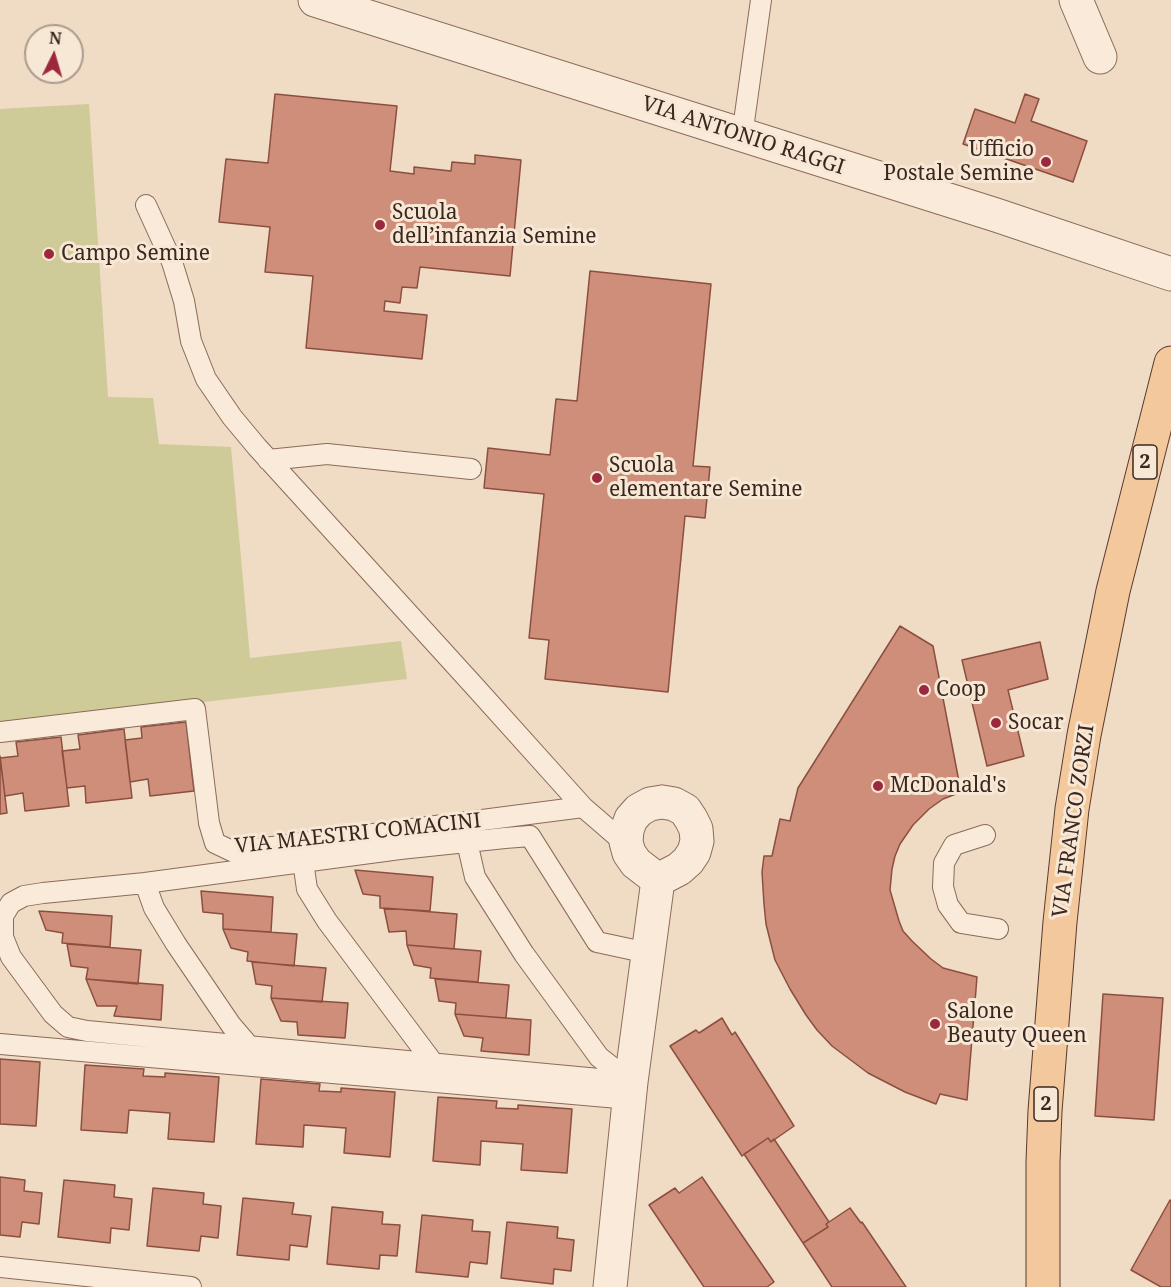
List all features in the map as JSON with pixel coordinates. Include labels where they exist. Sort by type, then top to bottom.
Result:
[{"type":"main road","name":"VIA FRANCO ZORZI","points":[[1043,1287],[1045,1111],[1072,809],[1084,735],[1113,591],[1171,363]]},
{"type":"street","name":"VIA ANTONIO RAGGI","points":[[315,0],[996,215],[1171,274]]},
{"type":"street","points":[[1076,0],[1100,57]]},
{"type":"street","points":[[662,802],[674,804],[685,810],[696,829],[697,840],[694,852],[688,861],[679,869],[658,880],[636,863],[629,853],[627,830],[631,819],[639,810],[650,804],[662,802]]},
{"type":"street","points":[[610,1287],[630,1090],[658,880]]},
{"type":"lane","points":[[742,136],[761,0]]},
{"type":"lane","points":[[146,205],[172,262],[184,301],[191,341],[206,379],[232,417],[268,460],[583,807],[627,845]]},
{"type":"lane","points":[[268,460],[327,454],[471,469]]},
{"type":"lane","name":"VIA MAESTRI COMACINI","points":[[0,732],[195,709],[209,823],[215,843],[234,852],[583,807]]},
{"type":"lane","points":[[985,835],[954,845],[944,863],[943,887],[948,905],[961,923],[998,929]]},
{"type":"lane","points":[[467,842],[530,836],[597,942],[648,953]]},
{"type":"lane","name":"VIA MAESTRI COMACINI","points":[[467,842],[475,877],[524,954],[599,1057],[630,1090],[434,1064],[87,1031],[68,1027],[53,1014],[11,957],[3,937],[3,916],[11,903],[24,896],[467,842]]},
{"type":"lane","name":"VIA MAESTRI COMACINI","points":[[303,861],[307,889],[327,921],[434,1064]]},
{"type":"lane","points":[[145,883],[154,908],[231,1025],[249,1046]]},
{"type":"lane","points":[[0,1044],[630,1090]]},
{"type":"lane","points":[[0,1267],[191,1287]]},
{"type":"shaded area","points":[[89,104],[108,397],[153,398],[159,444],[231,447],[250,658],[401,641],[407,679],[0,725],[0,109]]},
{"type":"building","name":"Scuola dell’infanzia Semine","points":[[275,94],[397,106],[390,171],[414,174],[414,167],[451,171],[452,162],[475,164],[475,155],[521,160],[510,276],[420,267],[417,288],[402,287],[400,303],[385,301],[384,311],[427,315],[422,359],[306,348],[313,276],[265,272],[270,227],[219,222],[226,159],[268,163]]},
{"type":"building","points":[[1025,94],[1039,99],[1031,121],[1087,141],[1073,182],[963,144],[975,109],[1015,123]]},
{"type":"building","name":"Scuola elementare Semine","points":[[590,271],[711,284],[693,466],[710,467],[705,518],[685,516],[668,692],[545,679],[549,640],[529,638],[544,494],[484,488],[488,448],[550,455],[556,399],[577,401]]},
{"type":"building","points":[[900,626],[933,646],[961,792],[943,799],[913,825],[895,856],[890,890],[903,931],[912,941],[943,968],[977,977],[967,1100],[940,1094],[936,1104],[905,1092],[868,1073],[832,1046],[817,1030],[790,989],[775,960],[766,924],[764,904],[762,872],[764,856],[772,856],[780,819],[790,821],[798,788]]},
{"type":"building","name":"Socar","points":[[1040,642],[1048,679],[1008,690],[1024,756],[987,766],[962,660]]},
{"type":"building","points":[[186,722],[194,791],[150,796],[148,779],[130,782],[125,740],[142,738],[141,727]]},
{"type":"building","points":[[124,729],[132,798],[86,803],[85,786],[67,788],[62,751],[80,749],[78,735]]},
{"type":"building","points":[[61,737],[69,806],[25,811],[23,793],[5,796],[0,758],[18,756],[16,742]]},
{"type":"building","points":[[0,756],[7,813],[0,814]]},
{"type":"building","points":[[355,870],[433,877],[430,911],[380,908],[380,896],[363,894]]},
{"type":"building","points":[[201,891],[273,897],[271,932],[223,929],[223,914],[203,912]]},
{"type":"building","points":[[384,908],[457,914],[454,949],[407,945],[406,931],[389,932]]},
{"type":"building","points":[[39,911],[112,916],[110,947],[62,943],[63,933],[46,930]]},
{"type":"building","points":[[223,929],[297,934],[294,966],[247,961],[248,952],[231,948]]},
{"type":"building","points":[[67,944],[141,950],[138,984],[86,979],[88,968],[71,966]]},
{"type":"building","points":[[407,945],[481,951],[478,982],[430,978],[431,968],[414,965]]},
{"type":"building","points":[[252,962],[326,968],[322,1002],[271,998],[272,986],[256,984]]},
{"type":"building","points":[[86,979],[163,985],[161,1020],[114,1016],[117,1006],[97,1006]]},
{"type":"building","points":[[435,979],[509,985],[506,1018],[455,1014],[456,1003],[439,1001]]},
{"type":"building","points":[[1103,994],[1163,998],[1154,1120],[1095,1116]]},
{"type":"building","points":[[271,998],[348,1003],[345,1038],[298,1035],[297,1022],[281,1021]]},
{"type":"building","points":[[455,1014],[531,1020],[529,1055],[481,1051],[483,1038],[464,1036]]},
{"type":"building","points":[[722,1018],[732,1035],[735,1032],[794,1126],[771,1142],[768,1138],[742,1156],[670,1046],[696,1030],[699,1033]]},
{"type":"building","points":[[0,1059],[40,1062],[36,1126],[0,1124]]},
{"type":"building","points":[[85,1065],[144,1069],[143,1076],[165,1077],[165,1073],[219,1077],[214,1142],[168,1139],[170,1113],[129,1110],[127,1133],[81,1130]]},
{"type":"building","points":[[261,1079],[320,1084],[319,1091],[341,1092],[341,1088],[395,1092],[390,1157],[344,1153],[346,1128],[304,1125],[303,1147],[256,1144]]},
{"type":"building","points":[[438,1097],[497,1101],[496,1108],[518,1109],[518,1105],[572,1109],[567,1173],[521,1170],[523,1144],[481,1141],[480,1165],[433,1161]]},
{"type":"building","points":[[768,1138],[771,1142],[774,1139],[829,1222],[826,1224],[828,1227],[803,1243],[744,1154]]},
{"type":"building","points":[[0,1177],[25,1180],[24,1191],[42,1193],[39,1224],[22,1222],[20,1237],[0,1235]]},
{"type":"building","points":[[702,1177],[774,1282],[767,1287],[704,1287],[649,1205],[675,1188],[679,1193]]},
{"type":"building","points":[[64,1180],[115,1185],[114,1197],[132,1199],[129,1230],[111,1228],[110,1243],[58,1237]]},
{"type":"building","points":[[153,1188],[204,1193],[203,1204],[221,1206],[218,1238],[201,1236],[199,1251],[147,1246]]},
{"type":"building","points":[[243,1198],[294,1203],[292,1214],[311,1216],[307,1247],[290,1245],[289,1260],[237,1255]]},
{"type":"building","points":[[1170,1200],[1171,1287],[1161,1287],[1131,1270]]},
{"type":"building","points":[[332,1207],[383,1212],[382,1224],[400,1225],[397,1256],[380,1255],[379,1269],[327,1264]]},
{"type":"building","points":[[850,1208],[906,1287],[832,1287],[803,1243],[828,1227],[826,1224]]},
{"type":"building","points":[[422,1215],[473,1220],[472,1231],[490,1232],[487,1264],[470,1262],[468,1277],[416,1272]]},
{"type":"building","points":[[507,1222],[558,1227],[557,1238],[574,1240],[571,1271],[554,1269],[553,1284],[501,1278]]},
{"type":"place","name":"Ufficio Postale Semine","points":[[1046,162]]},
{"type":"place","name":"Scuola dell’infanzia Semine","points":[[380,225]]},
{"type":"place","name":"Campo Semine","points":[[49,254]]},
{"type":"place","name":"Scuola elementare Semine","points":[[597,478]]},
{"type":"place","name":"Coop","points":[[924,690]]},
{"type":"place","name":"Socar","points":[[996,723]]},
{"type":"place","name":"McDonald's","points":[[878,786]]},
{"type":"place","name":"Salone Beauty Queen","points":[[935,1024]]}]
